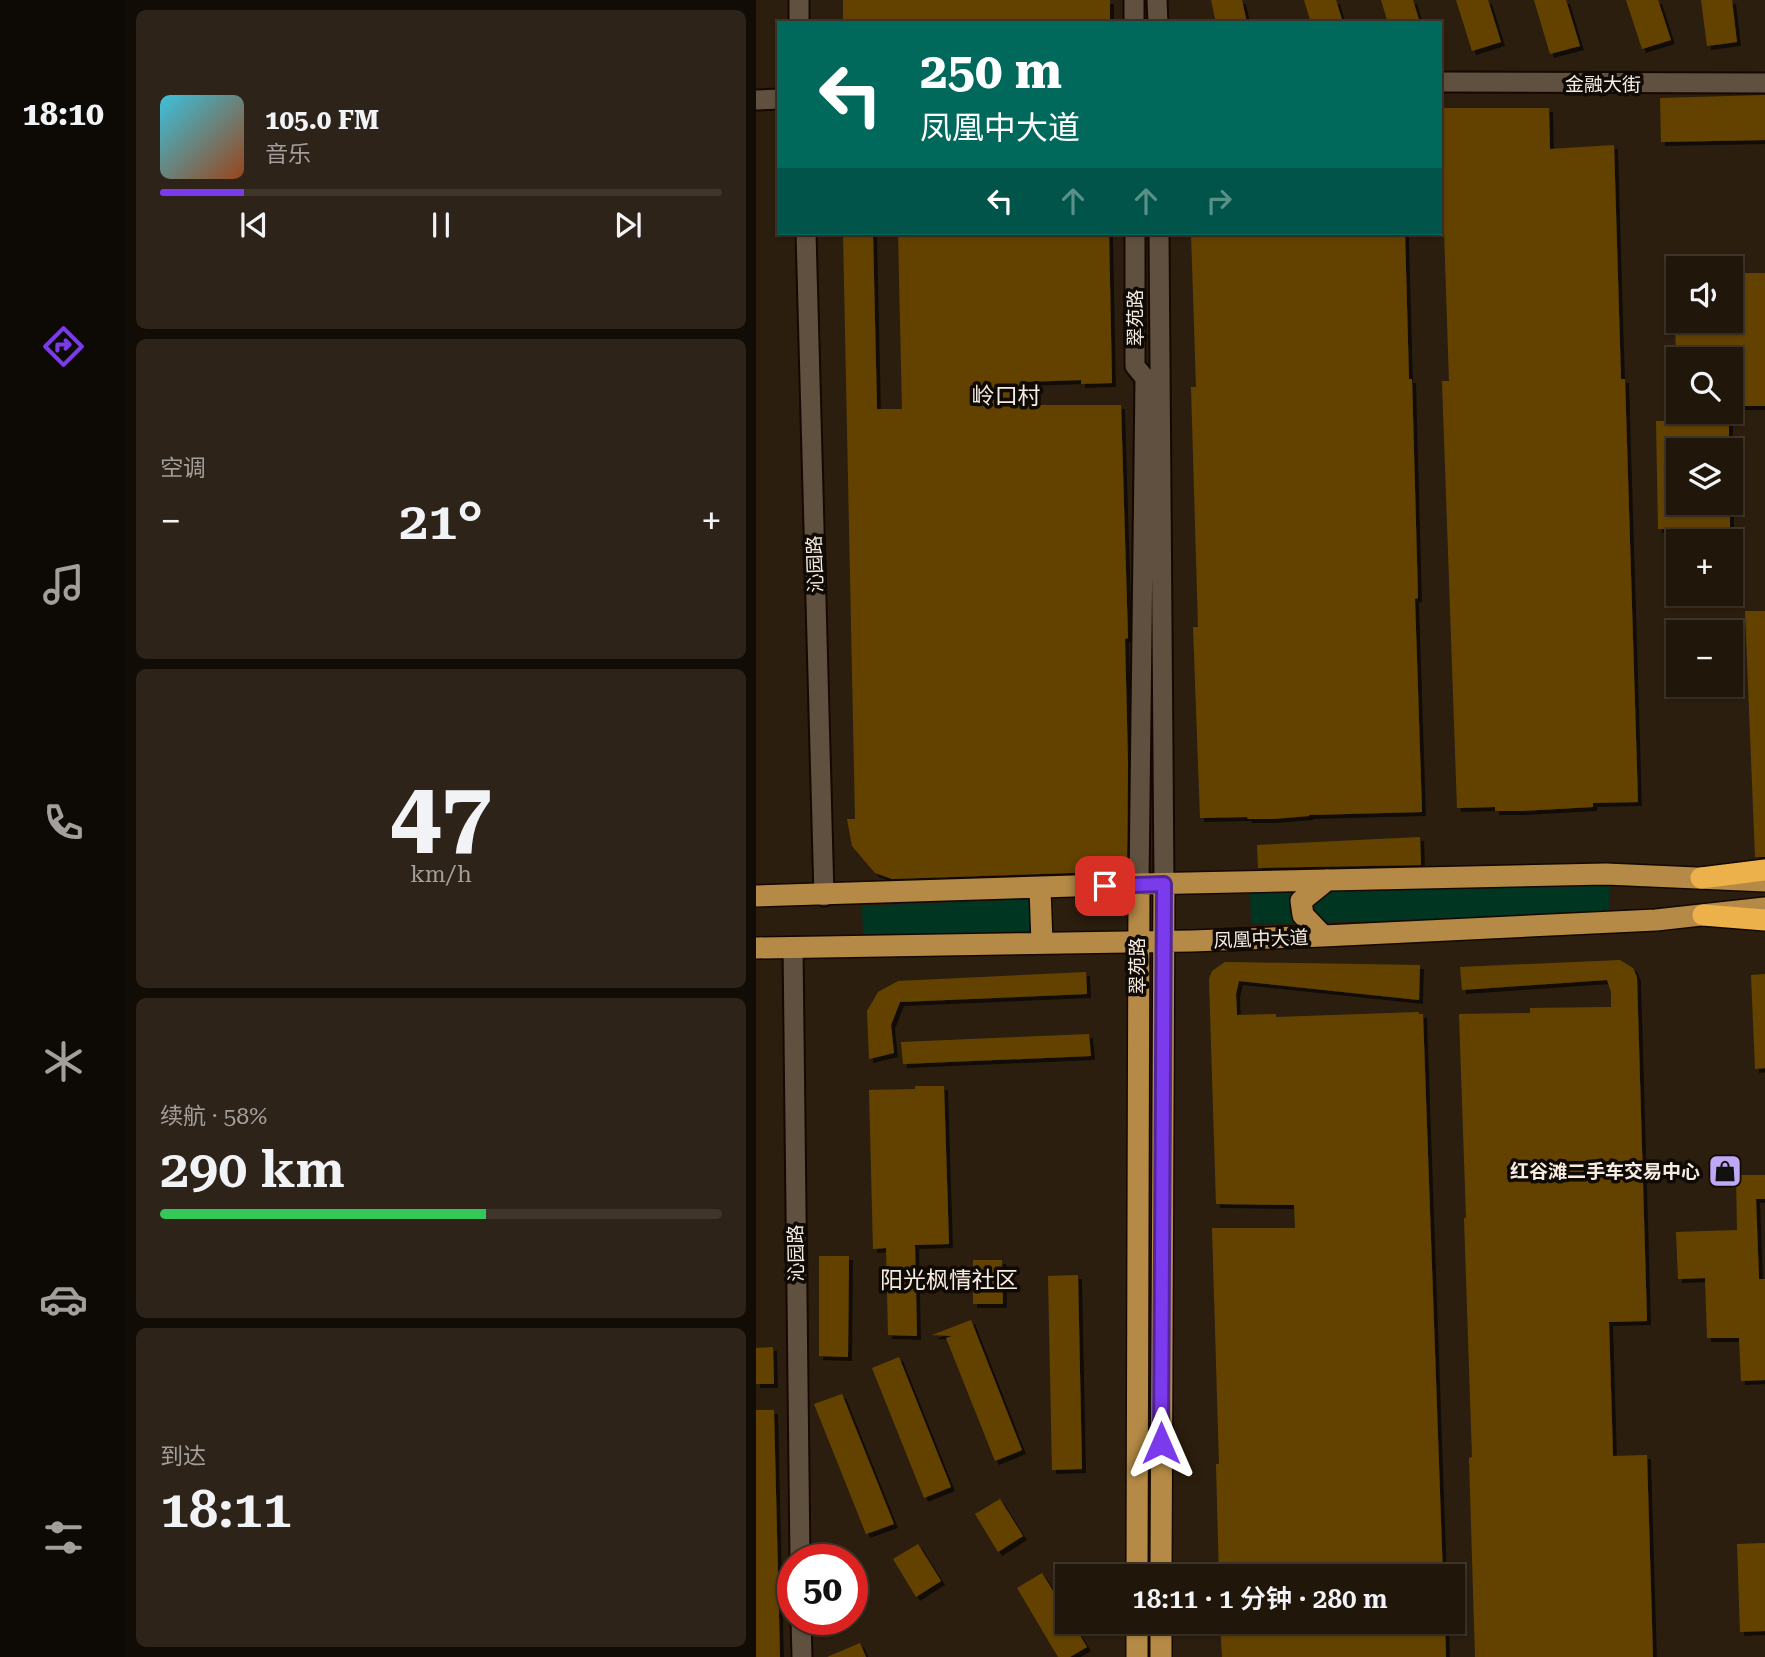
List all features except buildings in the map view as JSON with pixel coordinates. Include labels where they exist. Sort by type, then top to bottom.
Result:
[{"type":"highway","points":[[1701,878],[1765,870]]},
{"type":"highway","points":[[1703,915],[1765,920]]},
{"type":"main road","points":[[756,896],[1606,874],[1765,881]]},
{"type":"main road","points":[[1323,936],[1303,915],[1301,901],[1327,880]]},
{"type":"main road","name":"翠苑路","points":[[1137,1564],[1139,884]]},
{"type":"main road","name":"翠苑路","points":[[1161,1564],[1164,884]]},
{"type":"main road","points":[[1040,888],[1042,943]]},
{"type":"main road","name":"凤凰中大道","points":[[756,948],[1162,942],[1323,936],[1656,920],[1765,908]]},
{"type":"main road","points":[[1137,1634],[1137,1657]]},
{"type":"main road","points":[[1161,1634],[1161,1657]]},
{"type":"street","points":[[799,0],[799,21]]},
{"type":"street","points":[[1134,0],[1134,21]]},
{"type":"street","points":[[1157,0],[1158,21]]},
{"type":"street","name":"金融大街","points":[[1442,82],[1765,83]]},
{"type":"street","points":[[756,100],[777,99]]},
{"type":"street","name":"沁园路","points":[[806,235],[824,895]]},
{"type":"street","name":"翠苑路","points":[[1135,235],[1135,366],[1145,378],[1139,884]]},
{"type":"street","name":"翠苑路","points":[[1159,235],[1164,884]]},
{"type":"street","name":"沁园路","points":[[793,947],[800,1544]]},
{"type":"street","points":[[801,1635],[802,1657]]},
{"type":"green space","points":[[1609,879],[1609,916],[1251,924],[1250,889]]},
{"type":"green space","points":[[1030,899],[1032,931],[863,937],[862,906]]},
{"type":"place","name":"红谷滩二手车交易中心","points":[[1725,1171]]},
{"type":"district","name":"岭口村","points":[[1006,396]]},
{"type":"district","name":"阳光枫情社区","points":[[949,1280]]},
{"type":"route","points":[[1105,886],[1164,884],[1161,1443]]}]
